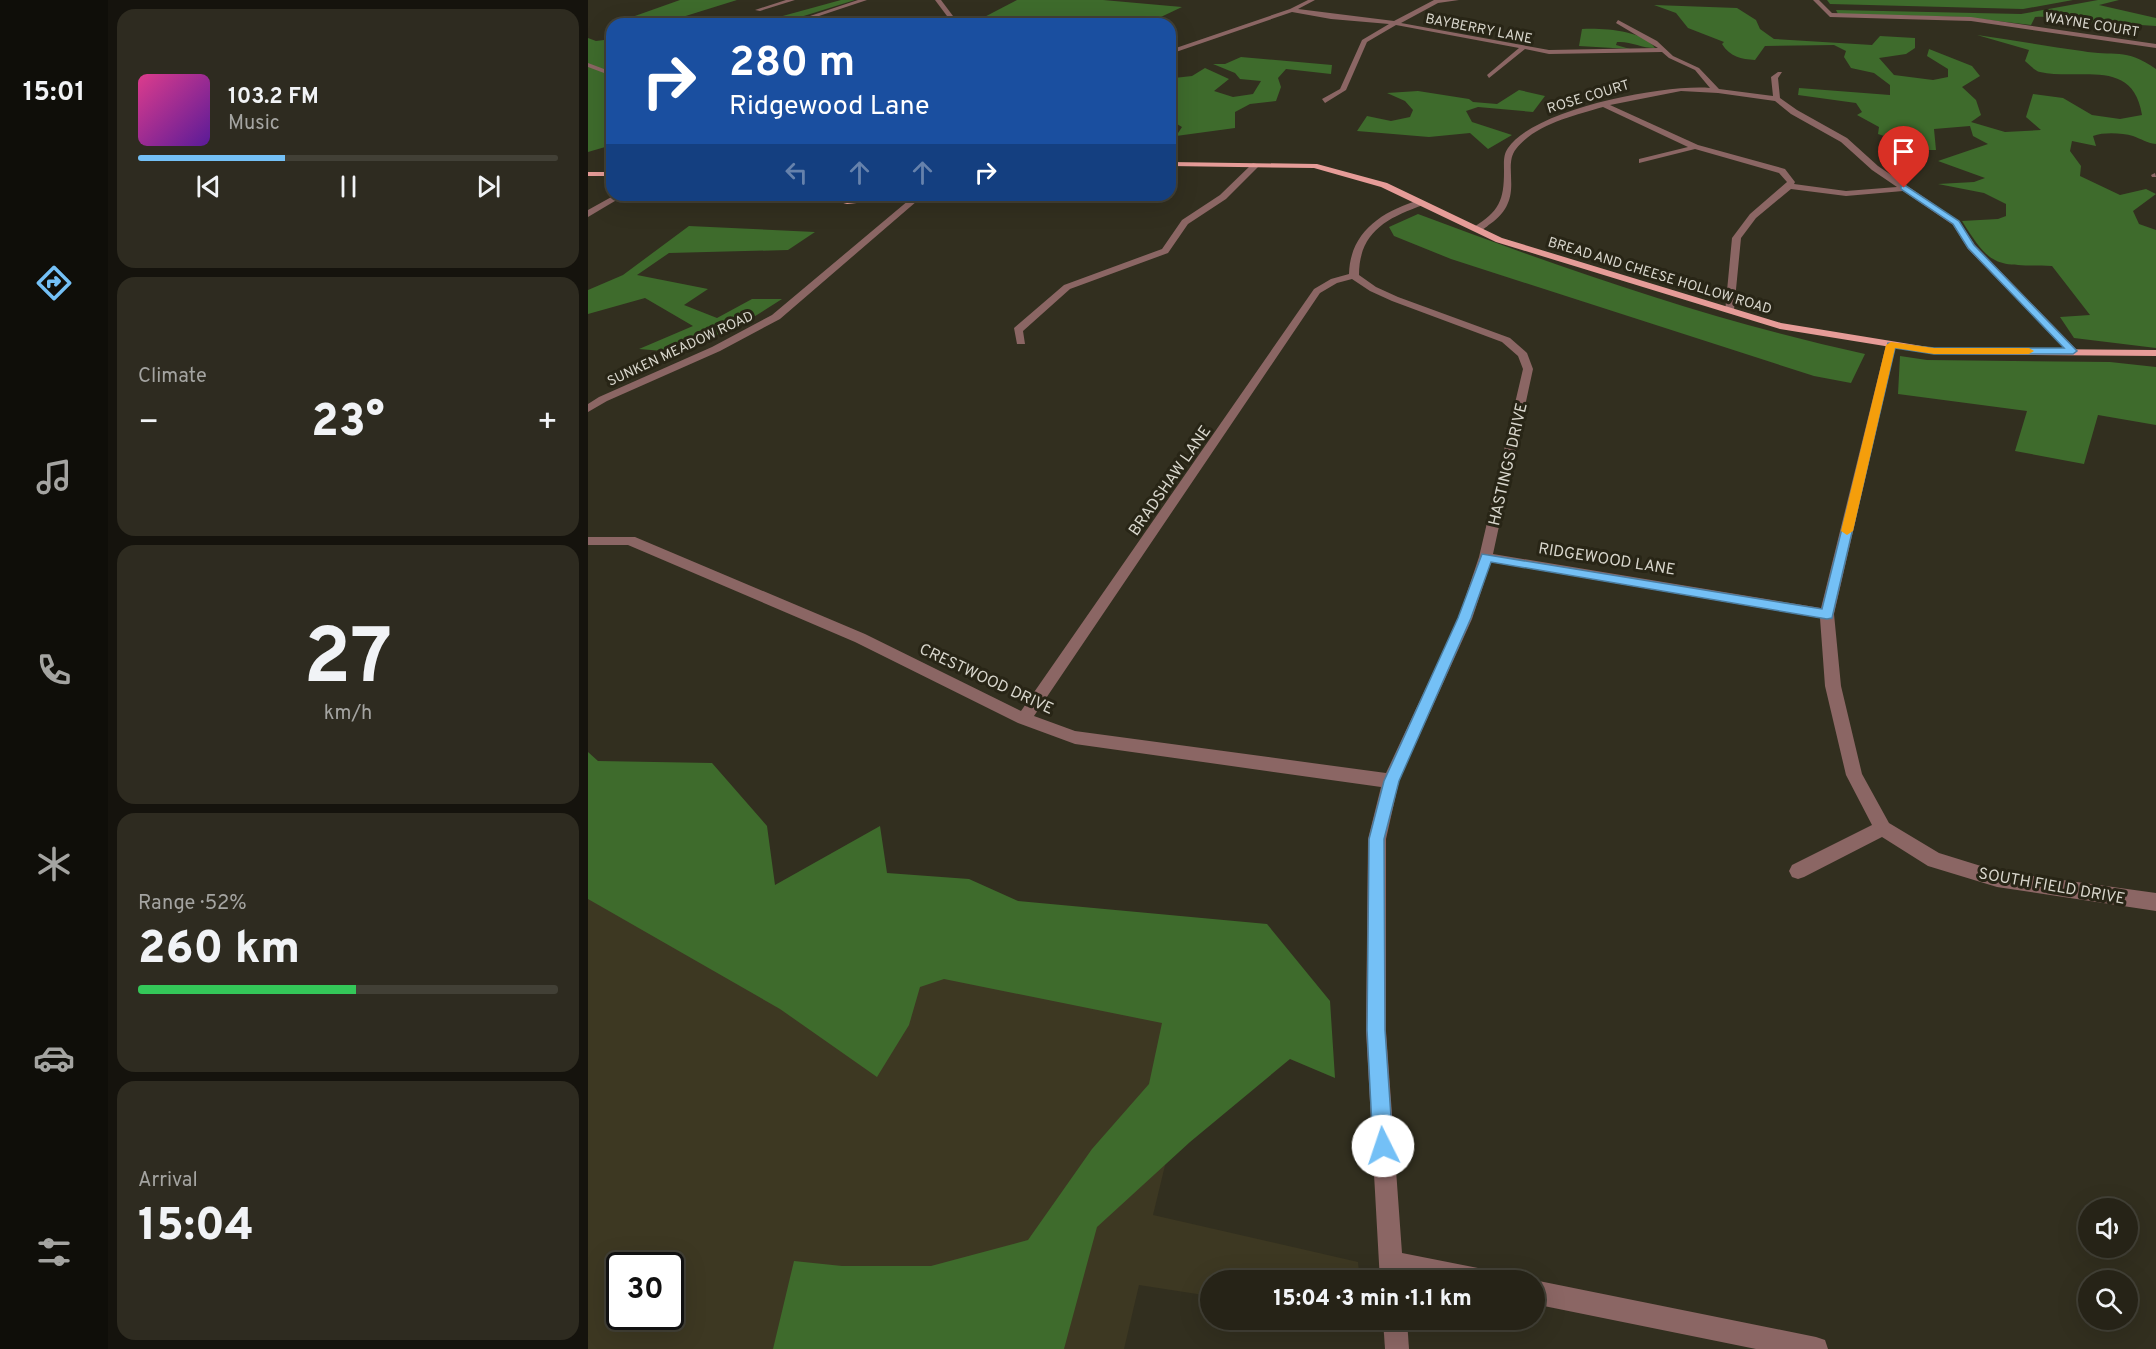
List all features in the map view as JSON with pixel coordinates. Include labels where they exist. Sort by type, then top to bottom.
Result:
[{"type":"main road","name":"BREAD AND CHEESE HOLLOW ROAD","points":[[1176,163],[1314,166],[1384,185],[1499,240],[1780,326],[1934,351],[2156,353]]},
{"type":"main road","points":[[588,174],[606,174]]},
{"type":"street","points":[[758,10],[792,0]]},
{"type":"street","points":[[808,18],[864,0]]},
{"type":"street","points":[[938,0],[952,18]]},
{"type":"street","points":[[1176,50],[1292,10],[1312,0]]},
{"type":"street","points":[[1325,101],[1343,90],[1364,41],[1393,23],[1437,1],[1456,0]]},
{"type":"street","name":"WAYNE COURT","points":[[1816,0],[1830,15],[1971,19],[2156,46]]},
{"type":"street","name":"BAYBERRY LANE","points":[[1292,10],[1331,17],[1393,23],[1522,49],[1580,54],[1663,50]]},
{"type":"street","points":[[1618,22],[1697,69],[1717,91]]},
{"type":"street","points":[[1489,76],[1522,49]]},
{"type":"street","points":[[588,65],[606,72]]},
{"type":"street","points":[[1780,73],[1774,77],[1777,99],[1794,112],[1844,140],[1875,168],[1956,223],[1971,247],[2073,351]]},
{"type":"street","name":"ROSE COURT","points":[[1477,229],[1496,218],[1504,207],[1508,195],[1508,156],[1513,146],[1550,121],[1636,96],[1670,90],[1717,91],[1777,99]]},
{"type":"street","points":[[1606,106],[1695,147],[1771,167],[1788,177],[1791,182],[1789,186],[1753,216],[1737,238],[1729,310]]},
{"type":"street","points":[[1642,161],[1695,147]]},
{"type":"street","points":[[1021,342],[1018,330],[1067,287],[1165,251],[1185,222],[1223,197],[1256,165]]},
{"type":"street","points":[[1789,186],[1842,195],[1872,194],[1904,188]]},
{"type":"street","points":[[588,214],[611,201]]},
{"type":"street","name":"SUNKEN MEADOW ROAD","points":[[588,409],[603,399],[716,349],[776,317],[913,201]]},
{"type":"street","points":[[1354,276],[1356,252],[1375,227],[1398,211],[1420,203]]},
{"type":"street","name":"HASTINGS DRIVE","points":[[1354,276],[1373,289],[1395,299],[1506,340],[1523,355],[1528,369],[1486,557],[1465,618],[1391,781],[1377,839],[1376,1018],[1391,1270]]},
{"type":"street","name":"BRADSHAW LANE","points":[[1024,719],[1317,291],[1334,281],[1354,276]]},
{"type":"street","name":"SOUTH FIELD DRIVE","points":[[1891,345],[1827,614],[1833,686],[1854,775],[1883,828],[1934,860],[1997,879],[2156,903]]},
{"type":"street","name":"CRESTWOOD DRIVE","points":[[588,541],[630,540],[857,637],[1024,719],[1075,737],[1391,781]]},
{"type":"street","name":"RIDGEWOOD LANE","points":[[1486,557],[1827,614]]},
{"type":"street","points":[[1798,871],[1883,828]]},
{"type":"street","points":[[1545,1294],[1816,1349]]},
{"type":"street","points":[[1396,1330],[1397,1349]]},
{"type":"shaded area","points":[[588,886],[1206,996],[1153,1215],[1358,1262],[1359,1270],[1200,1270],[1200,1294],[1139,1285],[1124,1349],[588,1349]]},
{"type":"green space","points":[[680,0],[737,0],[679,18],[629,18]]},
{"type":"green space","points":[[841,0],[855,0],[797,18],[777,18]]},
{"type":"green space","points":[[1017,0],[1103,0],[1182,7],[1159,18],[982,18]]},
{"type":"green space","points":[[1827,0],[2073,0],[2023,9],[1830,4]]},
{"type":"green space","points":[[2098,0],[2119,0],[2099,5],[2156,18],[2156,26],[2103,24],[2043,17],[2035,17],[2031,25],[1964,17],[1838,14],[1836,10],[2021,14]]},
{"type":"green space","points":[[1654,5],[1737,8],[1756,20],[1760,29],[1774,39],[1872,45],[1880,36],[1915,38],[1915,48],[1906,54],[1879,58],[1894,75],[1933,80],[1948,77],[1948,69],[1927,56],[1929,49],[1972,66],[1980,76],[1962,87],[1976,100],[1981,115],[1971,122],[2005,132],[2041,130],[2026,117],[2033,94],[2063,98],[2092,115],[2120,119],[2142,115],[2137,97],[2128,85],[2116,78],[2103,75],[2040,72],[2025,61],[2029,50],[1977,35],[2093,53],[2127,55],[2156,69],[2156,144],[2129,135],[2108,133],[2093,136],[2096,146],[2072,141],[2070,151],[2081,166],[2080,176],[2120,195],[2146,189],[2156,194],[2133,211],[2139,224],[2156,230],[2156,348],[2074,338],[2060,317],[2090,315],[2052,266],[1998,262],[1981,249],[1962,221],[1998,219],[2006,216],[2006,204],[1984,193],[1938,184],[1974,182],[1985,178],[1938,161],[1988,144],[1973,136],[1970,126],[1934,129],[1936,150],[1926,150],[1878,134],[1879,127],[1857,115],[1862,112],[1856,103],[1798,95],[1799,88],[1890,95],[1890,85],[1874,73],[1851,68],[1844,57],[1846,51],[1834,45],[1765,46],[1755,60],[1741,58],[1732,55],[1722,44],[1724,42],[1688,28],[1676,13]]},
{"type":"green space","points":[[1582,29],[1621,31],[1641,37],[1655,48],[1622,42],[1617,42],[1616,45],[1630,49],[1579,46]]},
{"type":"green space","points":[[588,38],[596,41],[606,40],[606,147],[588,152]]},
{"type":"green space","points":[[1241,57],[1332,65],[1331,74],[1286,69],[1278,78],[1281,87],[1276,101],[1250,104],[1235,112],[1235,128],[1176,136],[1182,127],[1176,124],[1176,78],[1192,76],[1205,68],[1229,79],[1214,91],[1233,97],[1253,94],[1261,81],[1240,79],[1235,73],[1213,64],[1225,64]]},
{"type":"green space","points":[[1519,90],[1545,96],[1533,112],[1478,107],[1466,111],[1472,122],[1512,135],[1488,149],[1470,133],[1429,137],[1357,131],[1367,116],[1391,121],[1410,117],[1413,110],[1405,101],[1387,93],[1418,91],[1469,99],[1473,102],[1497,104]]},
{"type":"green space","points":[[1418,214],[1695,310],[1865,354],[1851,383],[1814,376],[1451,259],[1394,236],[1389,227]]},
{"type":"green space","points":[[689,226],[815,232],[788,250],[669,253],[637,275],[708,289],[684,305],[717,318],[752,299],[782,299],[741,325],[675,352],[639,349],[693,326],[645,298],[588,314],[588,290],[623,275]]},
{"type":"green space","points":[[1900,356],[1927,360],[2110,362],[2156,367],[2156,425],[2098,415],[2084,464],[2015,451],[2027,411],[1898,394]]},
{"type":"green space","points":[[588,752],[598,761],[712,763],[767,826],[775,885],[880,826],[887,873],[969,879],[1018,901],[1267,924],[1330,1001],[1335,1078],[1290,1059],[1190,1142],[1097,1227],[1064,1349],[773,1349],[794,1261],[842,1266],[931,1266],[1028,1240],[1092,1149],[1149,1084],[1162,1023],[944,979],[920,987],[909,1025],[877,1077],[780,1009],[588,899]]},
{"type":"slow traffic","points":[[1847,531],[1891,345],[1934,351],[2029,351]]},
{"type":"route","points":[[1383,1146],[1376,1030],[1377,839],[1391,781],[1465,618],[1486,557],[1827,614],[1891,345],[1934,351],[2073,351],[1971,247],[1956,223],[1904,188]]}]
